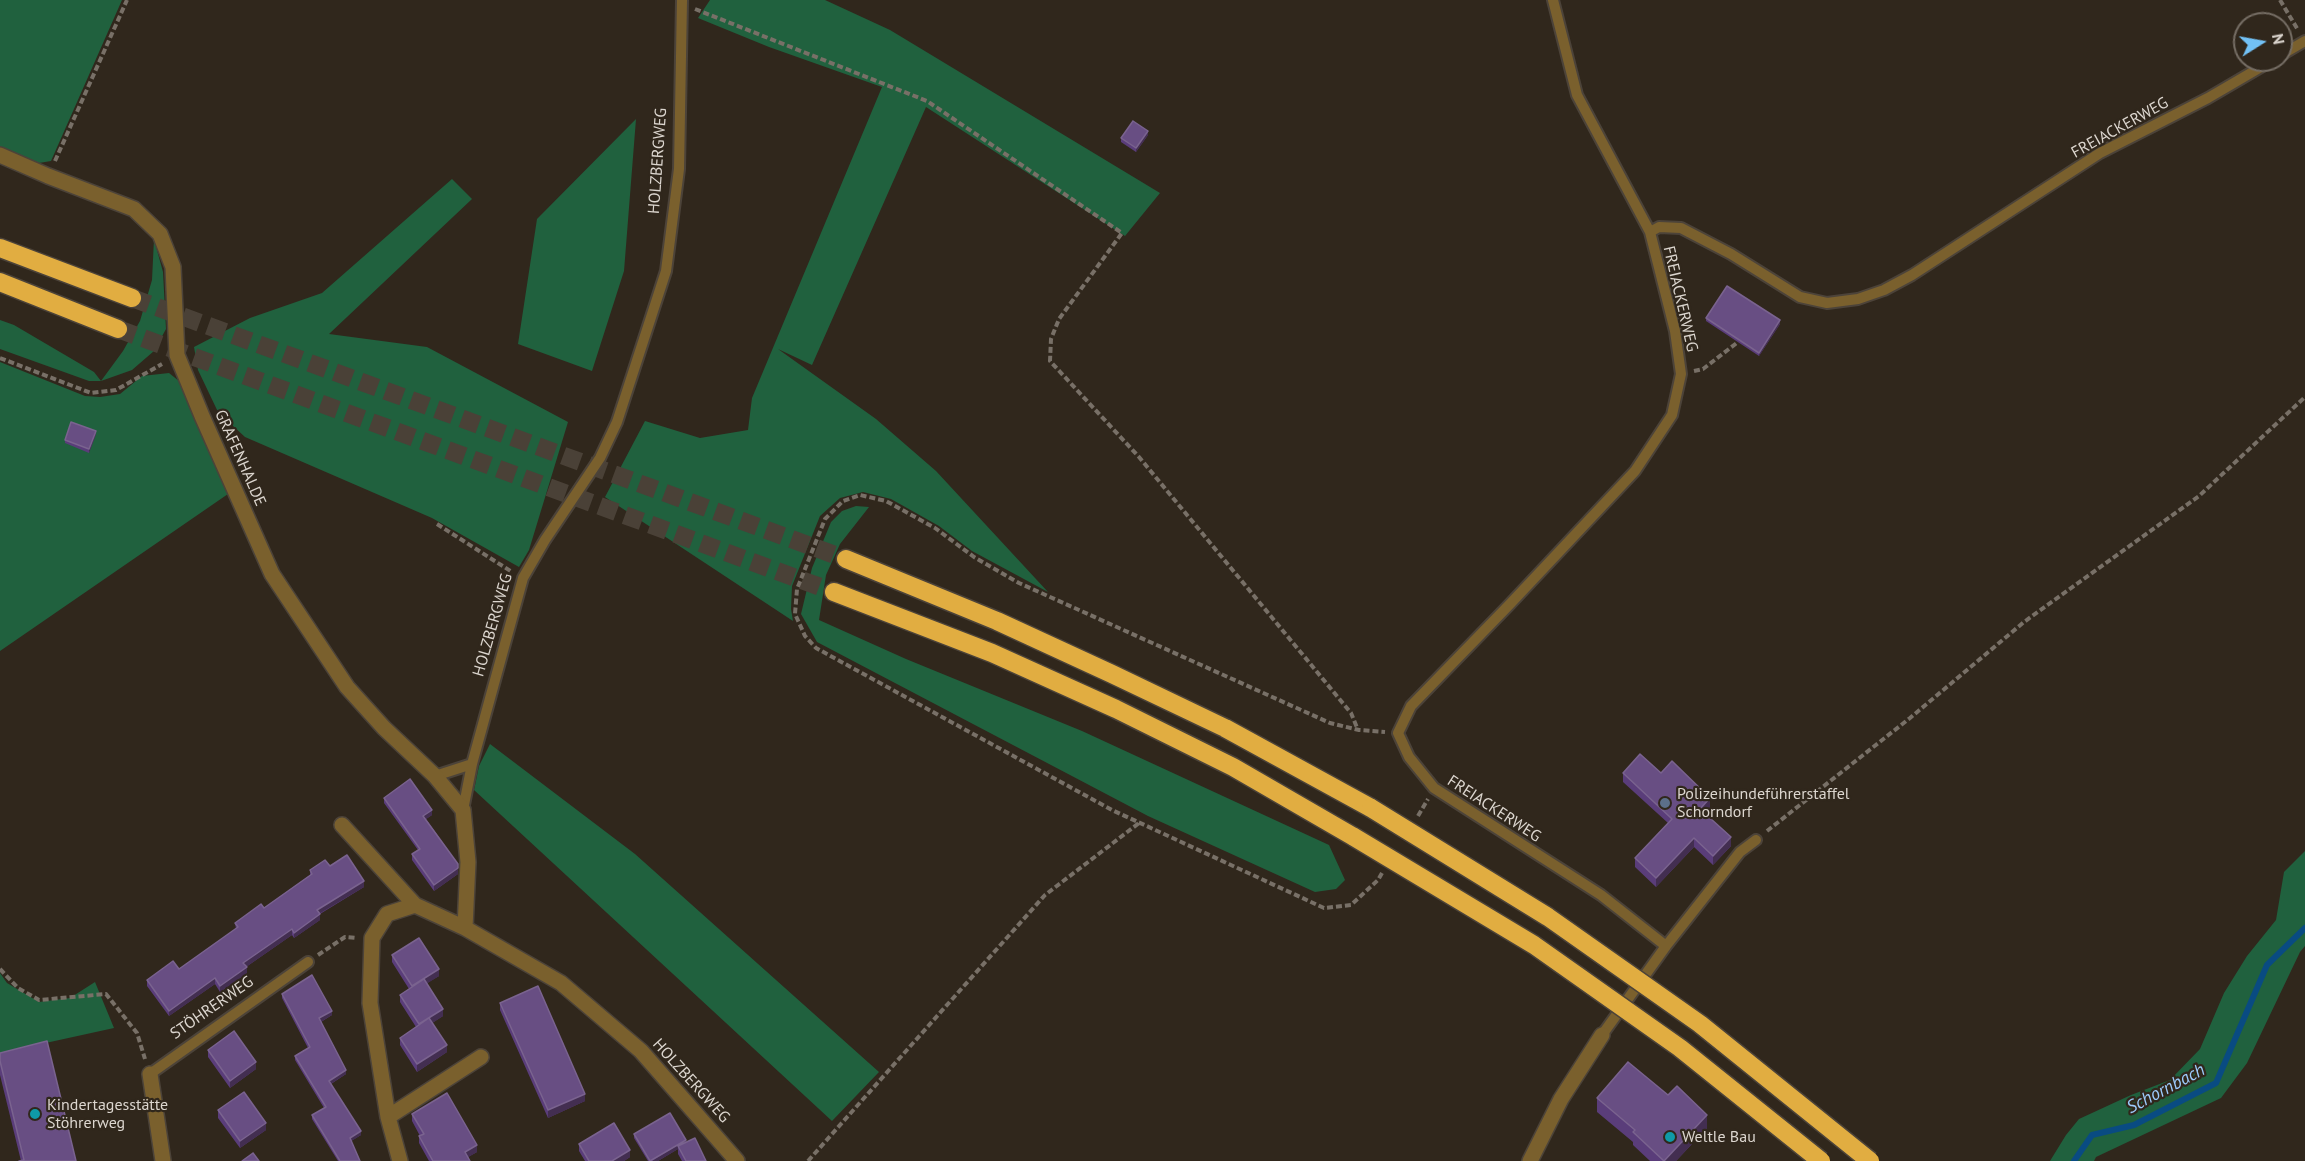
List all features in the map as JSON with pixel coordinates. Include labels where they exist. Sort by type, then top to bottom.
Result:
[{"type":"highway","points":[[0,248],[132,298]]},
{"type":"highway","points":[[0,282],[118,329]]},
{"type":"highway","points":[[846,559],[997,621],[1102,669],[1225,728],[1371,807],[1548,917],[1700,1024],[1870,1161]]},
{"type":"highway","points":[[834,592],[992,653],[1116,709],[1233,767],[1534,945],[1680,1048],[1821,1161]]},
{"type":"street","name":"GRAFENHALDE","points":[[0,155],[134,209],[160,234],[173,267],[177,355],[272,574],[347,687],[384,728],[435,776],[463,810]]},
{"type":"street","name":"HOLZBERGWEG","points":[[463,810],[468,862],[465,928],[561,983],[640,1051],[737,1161]]},
{"type":"street","points":[[342,825],[415,905],[465,928]]},
{"type":"street","points":[[399,1161],[388,1117],[370,1003],[372,938],[387,914],[415,905]]},
{"type":"street","points":[[1530,1161],[1561,1099],[1602,1035]]},
{"type":"street","points":[[388,1117],[481,1057]]},
{"type":"street","points":[[150,1074],[163,1161]]},
{"type":"lane","name":"HOLZBERGWEG","points":[[463,810],[472,764],[523,578],[545,540],[600,458],[616,422],[666,271],[679,169],[682,0]]},
{"type":"lane","points":[[1553,0],[1577,95],[1650,232]]},
{"type":"lane","name":"FREIACKERWEG","points":[[1666,946],[1601,895],[1434,788],[1408,757],[1398,733],[1411,706],[1635,471],[1672,415],[1681,374],[1675,331],[1650,232],[1659,227],[1680,228],[1731,254],[1800,297],[1827,303],[1858,299],[1884,290],[1912,275],[2100,153],[2208,98],[2252,72]]},
{"type":"lane","points":[[435,776],[472,764]]},
{"type":"lane","points":[[1602,1035],[1666,946],[1740,852],[1756,840]]},
{"type":"lane","name":"STÖHRERWEG","points":[[150,1074],[308,962]]},
{"type":"path","points":[[48,176],[127,0]]},
{"type":"path","points":[[2280,0],[2299,30]]},
{"type":"path","points":[[692,8],[927,101],[1122,233],[1059,319],[1051,339],[1050,361],[1139,458],[1350,713],[1359,730]]},
{"type":"path","points":[[1681,374],[1703,369],[1738,342]]},
{"type":"path","points":[[0,358],[91,393],[116,390],[177,355]]},
{"type":"path","points":[[1756,840],[1910,718],[2024,622],[2199,496],[2305,397]]},
{"type":"path","points":[[1351,905],[1324,908],[1112,810],[816,648],[805,636],[795,614],[797,589],[825,519],[843,501],[860,495],[886,501],[935,528],[974,557],[1019,583],[1330,723],[1359,730],[1398,733]]},
{"type":"path","points":[[437,524],[523,578]]},
{"type":"path","points":[[808,1161],[1045,896],[1140,823]]},
{"type":"path","points":[[308,962],[345,938],[372,938]]},
{"type":"path","points":[[0,969],[18,988],[39,1000],[106,994],[137,1033],[150,1074]]},
{"type":"green space","points":[[0,0],[122,0],[51,161],[39,163],[0,147]]},
{"type":"green space","points":[[710,0],[825,0],[890,30],[1160,193],[1125,236],[926,107],[812,365],[778,349],[876,419],[936,471],[1048,592],[972,551],[939,526],[891,499],[863,492],[840,498],[820,516],[792,586],[793,621],[605,497],[645,421],[700,438],[748,430],[752,398],[882,87],[769,47],[698,18]]},
{"type":"green space","points":[[636,119],[624,271],[592,371],[518,344],[537,219]]},
{"type":"green space","points":[[452,179],[472,199],[329,334],[427,347],[568,422],[529,550],[519,567],[432,518],[245,437],[218,412],[198,370],[194,347],[250,318],[322,293]]},
{"type":"green space","points":[[154,239],[163,272],[166,329],[154,351],[132,370],[101,381],[123,351],[140,321],[152,280]]},
{"type":"green space","points":[[0,320],[14,325],[94,372],[101,381],[89,381],[0,349]]},
{"type":"green space","points":[[0,362],[85,396],[100,397],[120,394],[142,376],[169,373],[179,381],[228,494],[0,651]]},
{"type":"green space","points":[[856,506],[869,507],[840,544],[826,575],[819,620],[906,659],[1082,731],[1329,845],[1345,880],[1336,889],[1315,892],[1148,816],[817,642],[801,614],[812,568],[831,522],[842,511]]},
{"type":"green space","points":[[490,744],[635,854],[879,1072],[832,1121],[474,790],[479,766]]},
{"type":"green space","points":[[2305,851],[2305,946],[2300,952],[2247,1063],[2221,1098],[2096,1157],[2094,1161],[2050,1161],[2079,1119],[2170,1080],[2200,1049],[2224,993],[2247,956],[2276,920],[2284,872]]},
{"type":"green space","points":[[0,973],[7,983],[39,1002],[70,998],[95,982],[114,1028],[0,1053]]},
{"type":"building","points":[[1133,121],[1148,131],[1136,148],[1121,138]]},
{"type":"building","points":[[1727,286],[1780,320],[1759,353],[1706,318]]},
{"type":"building","points":[[71,422],[96,431],[89,449],[65,440]]},
{"type":"building","points":[[1640,754],[1661,773],[1672,761],[1710,798],[1700,809],[1731,837],[1713,856],[1694,838],[1656,878],[1635,858],[1672,819],[1623,773]]},
{"type":"building","points":[[410,779],[432,810],[423,816],[458,864],[458,868],[434,885],[412,854],[420,849],[384,798]]},
{"type":"building","points":[[347,855],[364,881],[317,910],[320,914],[294,933],[292,929],[243,963],[247,967],[220,986],[215,978],[169,1011],[147,980],[173,961],[179,969],[238,927],[235,923],[261,904],[264,908],[312,874],[310,870],[325,860],[330,866]]},
{"type":"building","points":[[419,938],[439,969],[412,986],[392,955]]},
{"type":"building","points":[[312,975],[332,1011],[319,1018],[346,1070],[329,1081],[361,1131],[350,1138],[360,1161],[340,1161],[312,1115],[326,1107],[295,1056],[310,1047],[282,994]]},
{"type":"building","points":[[424,979],[443,1009],[419,1024],[400,995]]},
{"type":"building","points":[[538,986],[585,1094],[548,1110],[500,1003]]},
{"type":"building","points":[[429,1018],[447,1045],[417,1064],[400,1038]]},
{"type":"building","points":[[234,1031],[256,1062],[230,1081],[208,1050]]},
{"type":"building","name":"Kindertagesstätte Stöhrerweg","points":[[47,1041],[76,1161],[19,1161],[24,1160],[0,1053]]},
{"type":"building","points":[[1628,1062],[1668,1095],[1677,1086],[1707,1115],[1664,1161],[1633,1132],[1635,1130],[1597,1098]]},
{"type":"building","points":[[244,1092],[266,1123],[240,1141],[218,1110]]},
{"type":"building","points":[[447,1093],[477,1145],[465,1152],[470,1161],[433,1161],[419,1136],[424,1134],[412,1114]]},
{"type":"building","points":[[670,1113],[686,1140],[650,1161],[634,1134]]},
{"type":"building","points":[[614,1123],[630,1150],[612,1161],[589,1161],[579,1144]]},
{"type":"building","points":[[695,1138],[706,1161],[686,1161],[678,1146]]},
{"type":"building","points":[[253,1153],[259,1161],[242,1161]]},
{"type":"waterway","name":"Schornbach","points":[[2074,1161],[2092,1135],[2134,1125],[2216,1083],[2267,965],[2305,928]]},
{"type":"tunnel","points":[[132,298],[846,559]]},
{"type":"tunnel","points":[[118,329],[834,592]]},
{"type":"place","name":"Polizeihundeführerstaffel Schorndorf","points":[[1665,803]]},
{"type":"place","name":"Kindertagesstätte Stöhrerweg","points":[[35,1114]]},
{"type":"place","name":"Weltle Bau","points":[[1670,1137]]}]
